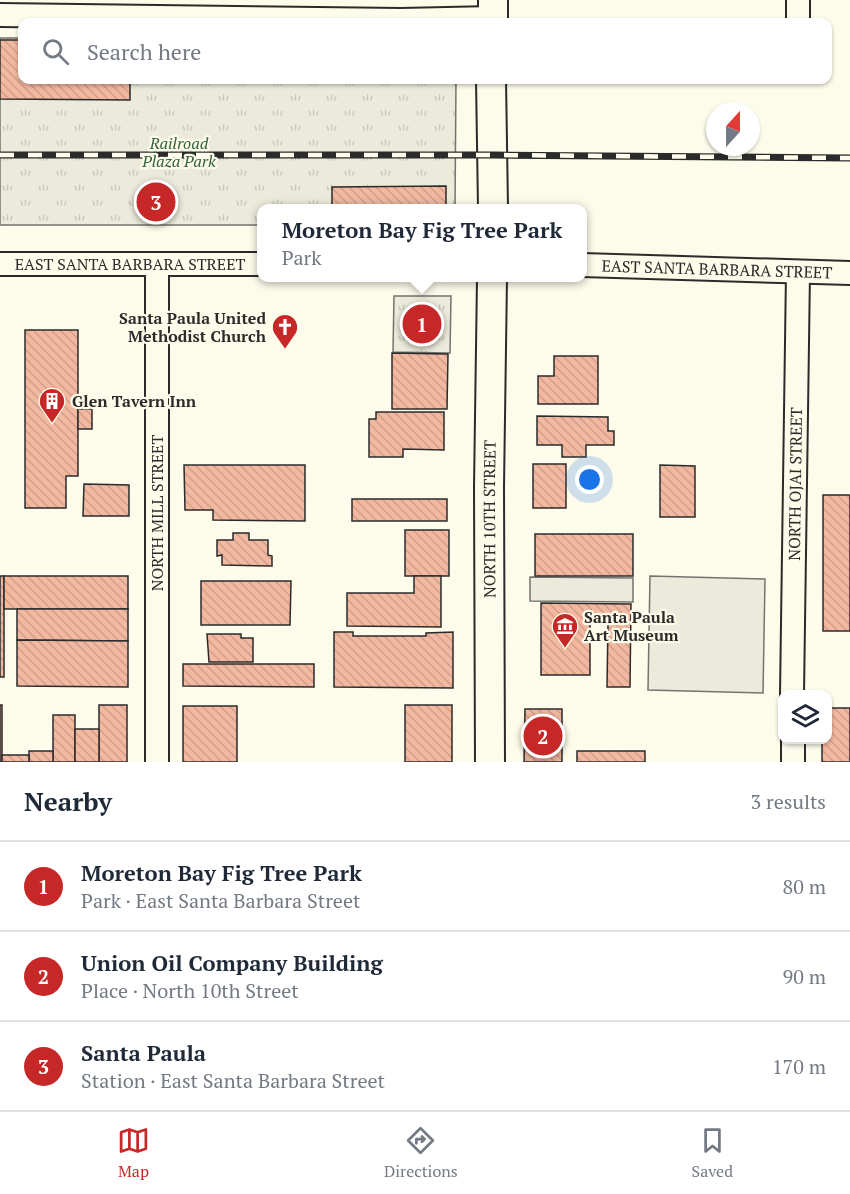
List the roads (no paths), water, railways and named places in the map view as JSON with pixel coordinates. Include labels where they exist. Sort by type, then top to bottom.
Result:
[{"type":"main road","points":[[491,84],[493,204]]},
{"type":"main road","name":"NORTH 10TH STREET","points":[[490,762],[489,487],[492,282]]},
{"type":"street","points":[[798,0],[798,18]]},
{"type":"street","points":[[0,15],[159,8],[361,18]]},
{"type":"street","points":[[432,18],[493,14]]},
{"type":"street","name":"EAST SANTA BARBARA STREET","points":[[0,264],[257,264]]},
{"type":"street","name":"NORTH MILL STREET","points":[[157,264],[157,762]]},
{"type":"street","name":"EAST SANTA BARBARA STREET","points":[[587,265],[850,273]]},
{"type":"street","name":"NORTH OJAI STREET","points":[[792,690],[798,272]]},
{"type":"street","points":[[793,744],[793,762]]},
{"type":"railway","points":[[0,155],[850,158]]},
{"type":"place","name":"Santa Paula","points":[[156,202]]},
{"type":"place","name":"Moreton Bay Fig Tree Park","points":[[422,324]]},
{"type":"place","name":"Santa Paula United Methodist Church","points":[[285,350]]},
{"type":"place","name":"Glen Tavern Inn","points":[[52,424]]},
{"type":"place","name":"Santa Paula Art Museum","points":[[565,649]]},
{"type":"place","name":"Union Oil Company Building","points":[[543,736]]},
{"type":"park label","name":"Railroad Plaza Park","points":[[179,152]]}]
